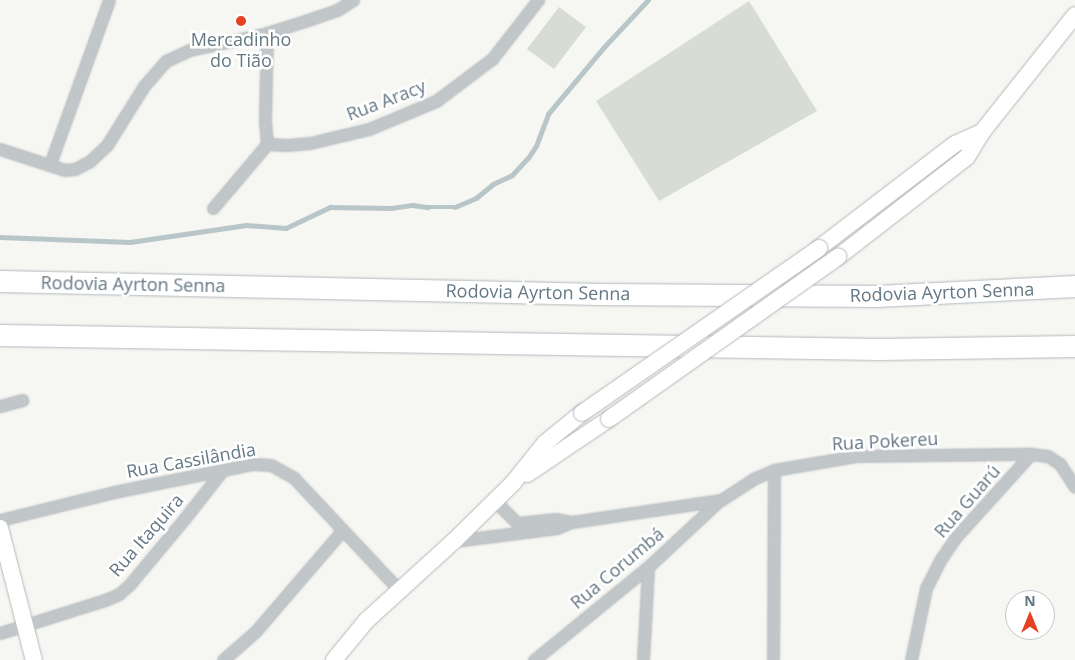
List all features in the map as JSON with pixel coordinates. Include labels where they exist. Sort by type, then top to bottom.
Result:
[{"type":"highway","name":"Rodovia Ayrton Senna","points":[[0,281],[599,294],[877,296],[1075,286]]},
{"type":"highway","points":[[0,335],[880,349],[1075,346]]},
{"type":"main road","points":[[513,483],[609,419],[838,257],[967,157],[982,132],[1075,15]]},
{"type":"main road","points":[[334,660],[366,621],[454,541],[513,483],[545,443],[582,413],[820,248],[955,144],[982,132]]},
{"type":"main road","points":[[0,528],[34,660]]},
{"type":"street","points":[[50,164],[109,0]]},
{"type":"street","points":[[0,149],[65,170],[76,169],[90,161],[108,145],[144,86],[166,61],[190,50],[267,33],[337,10],[353,0]]},
{"type":"street","name":"Rua Aracy","points":[[267,144],[287,145],[310,142],[369,129],[436,101],[492,59],[538,0]]},
{"type":"street","points":[[213,208],[267,144],[265,119],[267,33]]},
{"type":"street","points":[[0,406],[22,400]]},
{"type":"street","name":"Rua Pokereu","points":[[454,541],[557,528],[572,522],[721,500],[752,479],[774,470],[856,456],[1031,454],[1048,456],[1060,464],[1075,487]]},
{"type":"street","name":"Rua Guarú","points":[[911,660],[926,588],[941,559],[955,538],[1031,454]]},
{"type":"street","name":"Rua Cassilândia","points":[[0,520],[114,492],[253,464],[277,467],[294,478],[399,590]]},
{"type":"street","points":[[773,660],[774,470]]},
{"type":"street","name":"Rua Itaquira","points":[[0,633],[119,594],[186,518],[222,471]]},
{"type":"street","name":"Rua Corumbá","points":[[534,660],[648,568],[721,500]]},
{"type":"street","name":"Rua Pokereu","points":[[495,501],[517,523],[556,519],[572,522]]},
{"type":"street","points":[[223,660],[255,632],[342,531]]},
{"type":"street","points":[[643,660],[648,568]]},
{"type":"shaded area","points":[[749,1],[817,111],[659,201],[596,101]]},
{"type":"shaded area","points":[[559,7],[586,27],[554,69],[527,49]]},
{"type":"waterway","points":[[0,237],[130,242],[246,225],[286,228],[330,207],[391,208],[413,205],[455,207],[476,198],[493,184],[512,175],[528,158],[536,146],[548,114],[604,47],[648,0]]},
{"type":"place","name":"Mercadinho do Tião","points":[[241,21]]}]
